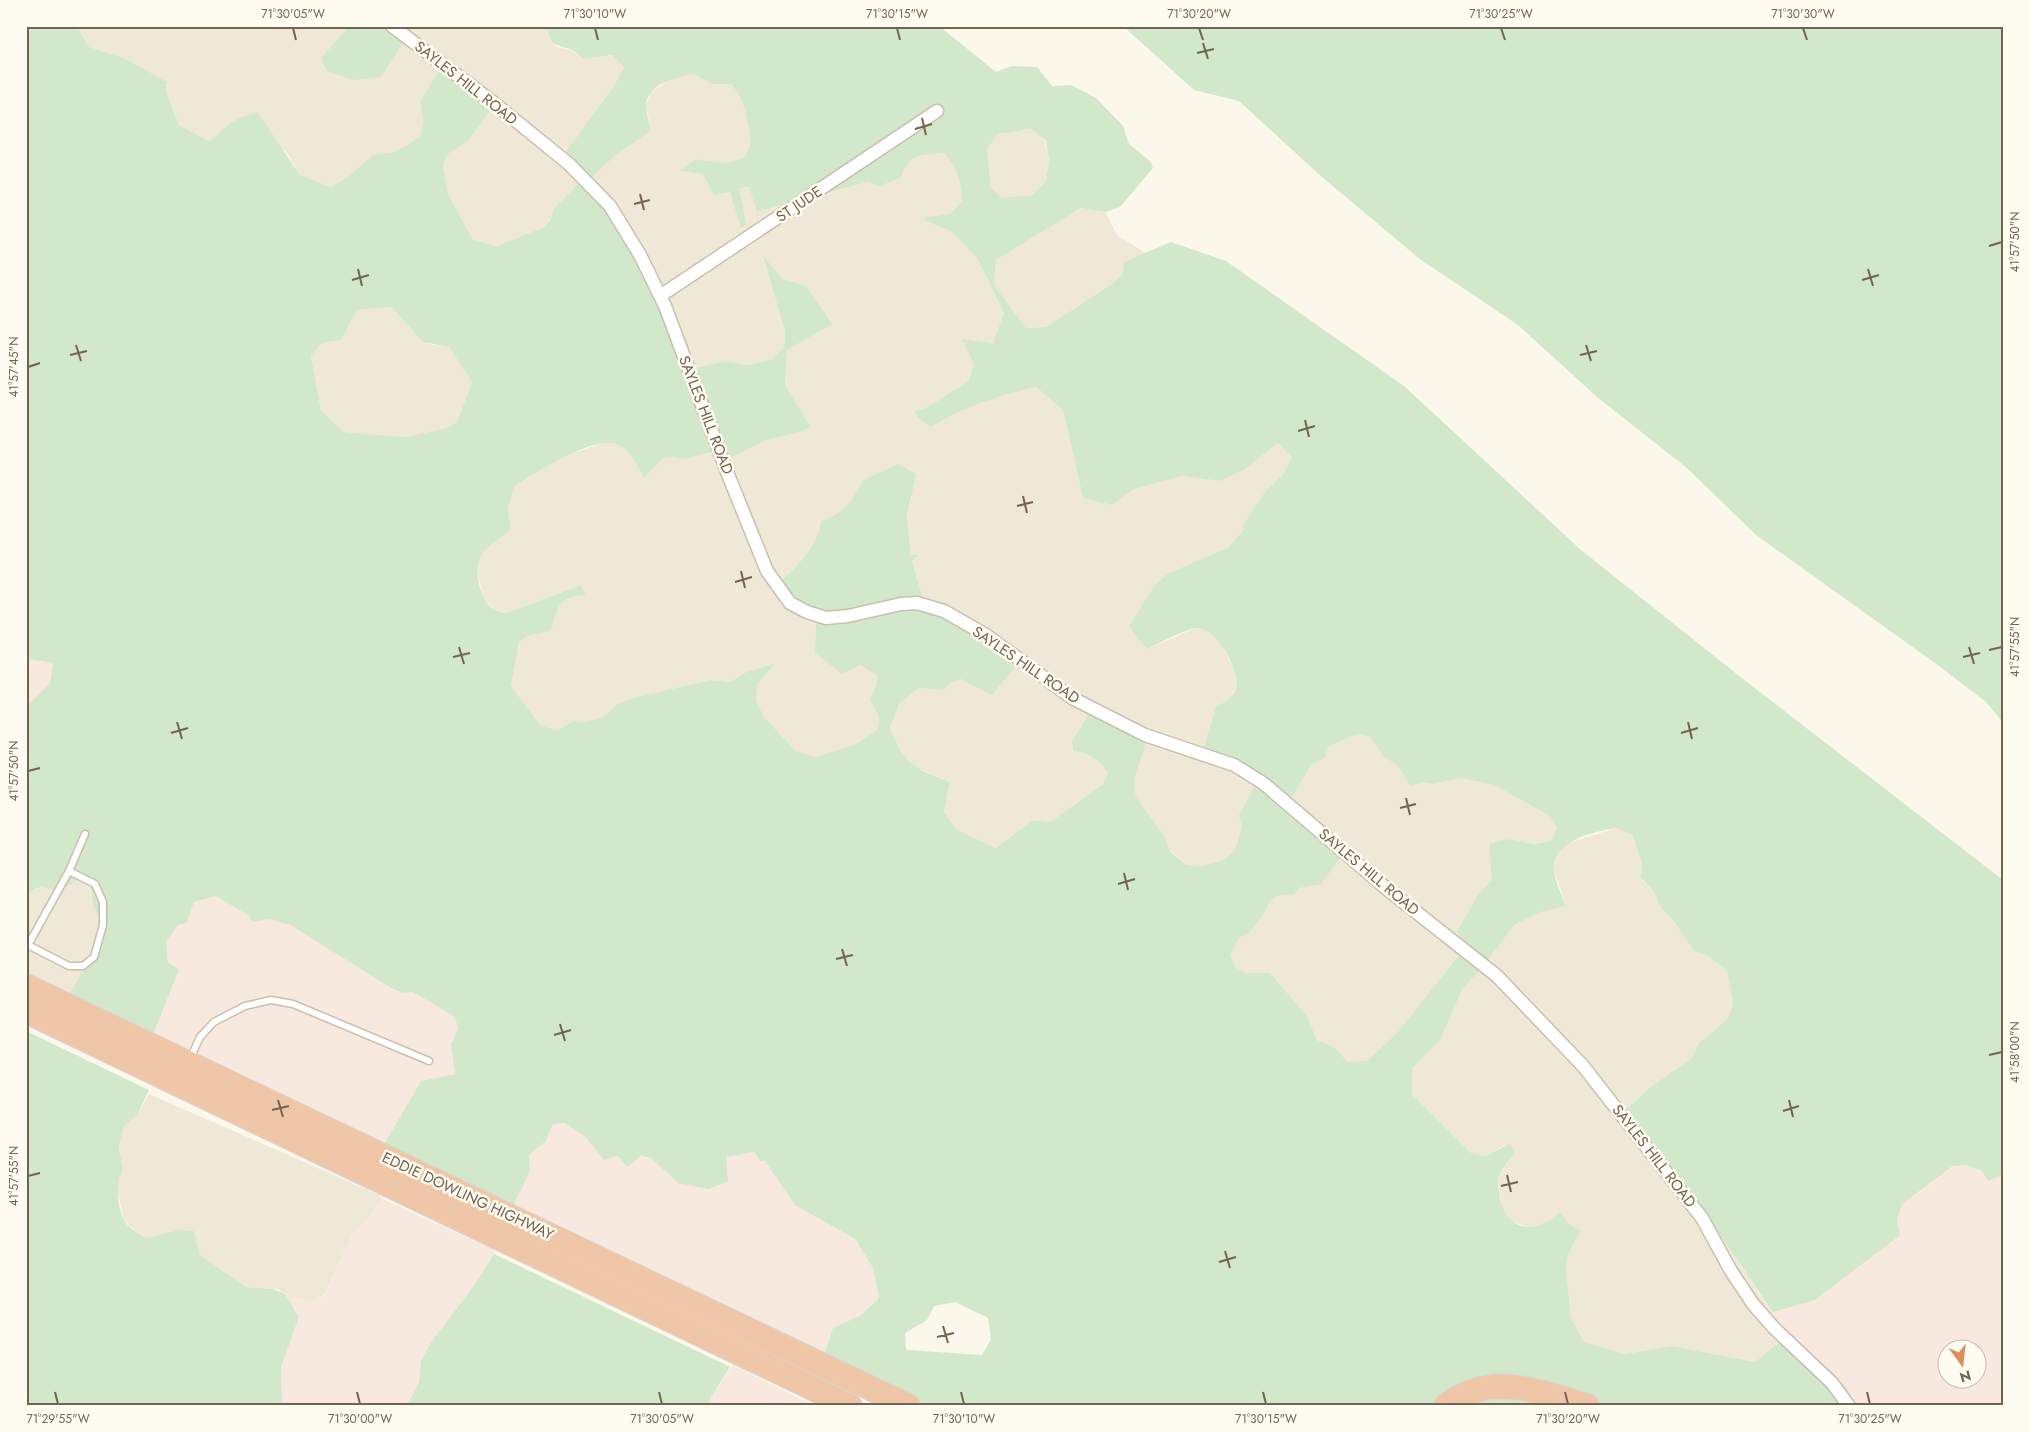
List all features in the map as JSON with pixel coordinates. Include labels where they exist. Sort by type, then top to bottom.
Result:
[{"type":"highway","points":[[26,980],[34,1009]]},
{"type":"highway","name":"EDDIE DOWLING HIGHWAY","points":[[26,986],[34,1009],[749,1357]]},
{"type":"highway","name":"EDDIE DOWLING HIGHWAY","points":[[34,1009],[189,1063],[908,1406]]},
{"type":"highway","points":[[749,1357],[825,1406]]},
{"type":"highway","points":[[749,1357],[850,1406]]},
{"type":"highway","points":[[1446,1406],[1468,1392],[1487,1386],[1507,1386],[1545,1393],[1587,1406]]},
{"type":"street","name":"SAYLES HILL ROAD","points":[[395,27],[494,103],[592,186],[624,226],[660,296],[767,571],[790,603],[806,612],[826,618],[848,616],[900,604],[918,602],[944,612],[986,635],[1072,698],[1145,735],[1234,765],[1263,783],[1387,889],[1497,976],[1583,1066],[1702,1218],[1731,1271],[1753,1304],[1774,1328],[1832,1383],[1849,1406]]},
{"type":"street","name":"ST JUDE","points":[[660,296],[937,112]]},
{"type":"lane","points":[[68,871],[94,884],[103,902],[103,925],[94,957],[83,966],[69,966],[27,946],[68,871],[84,834]]},
{"type":"lane","points":[[189,1063],[200,1037],[214,1022],[245,1006],[271,1000],[293,1004],[429,1061]]},
{"type":"shaded area","points":[[81,26],[349,26],[321,58],[388,26],[547,26],[550,41],[557,47],[571,50],[583,59],[612,55],[624,67],[614,86],[582,180],[553,209],[551,218],[542,228],[497,246],[473,240],[448,194],[443,165],[448,154],[468,141],[493,105],[420,102],[423,122],[420,137],[395,152],[373,155],[348,177],[331,187],[300,175],[286,151],[225,128],[218,137],[209,141],[179,125],[166,92],[168,84],[124,58],[89,47],[79,30]]},
{"type":"shaded area","points":[[693,74],[712,84],[731,84],[743,97],[752,140],[750,150],[738,161],[720,164],[696,159],[680,171],[703,174],[730,192],[746,224],[738,188],[749,187],[758,212],[868,182],[880,186],[915,156],[944,153],[954,164],[962,187],[962,201],[950,214],[928,217],[951,231],[977,258],[1004,313],[993,343],[962,339],[974,365],[968,381],[926,408],[914,411],[918,418],[931,427],[951,414],[991,398],[1036,387],[1063,410],[1083,498],[1112,505],[1135,489],[1182,476],[1220,481],[1244,470],[1278,443],[1292,458],[1284,473],[1264,493],[1242,527],[1244,529],[1229,547],[1169,573],[1147,649],[1196,628],[1211,631],[1221,644],[1234,670],[1236,686],[1230,699],[1260,777],[1235,850],[1225,859],[1203,866],[1186,865],[1171,851],[1165,837],[1136,797],[1134,780],[1148,735],[1072,741],[1073,751],[1085,753],[1101,761],[1108,773],[1103,784],[1050,822],[1032,820],[996,848],[957,830],[944,812],[950,782],[913,766],[899,752],[890,728],[899,704],[919,688],[944,690],[951,683],[961,679],[923,599],[912,561],[917,555],[911,555],[907,516],[912,496],[862,481],[856,496],[837,516],[821,521],[819,535],[808,552],[780,583],[816,614],[815,653],[842,674],[860,665],[877,676],[876,686],[870,699],[879,718],[877,730],[854,745],[815,757],[796,751],[764,717],[756,700],[758,683],[774,665],[746,672],[731,682],[711,680],[616,705],[605,716],[586,722],[573,721],[558,730],[541,726],[511,686],[519,642],[528,636],[551,631],[559,603],[569,596],[586,595],[581,585],[507,613],[495,610],[483,598],[477,568],[479,559],[490,544],[511,529],[508,510],[514,487],[561,457],[606,442],[618,444],[632,455],[663,458],[674,456],[683,459],[718,451],[725,461],[766,440],[797,433],[811,427],[785,385],[787,350],[806,286],[783,279],[763,257],[785,332],[784,347],[772,360],[749,365],[725,361],[689,369],[591,178],[617,154],[651,131],[646,106],[651,92],[672,78]]},
{"type":"shaded area","points":[[1031,129],[1045,141],[1049,160],[1046,181],[1032,195],[1002,198],[991,187],[987,149],[998,134]]},
{"type":"shaded area","points":[[1081,208],[1105,212],[1117,235],[1147,254],[1124,262],[1122,275],[1112,284],[1046,327],[1026,328],[994,285],[996,260]]},
{"type":"shaded area","points":[[392,307],[428,344],[449,347],[472,382],[457,422],[447,428],[405,437],[344,432],[321,410],[311,356],[322,343],[341,340],[357,310]]},
{"type":"shaded area","points":[[26,659],[53,663],[50,683],[30,703],[26,703]]},
{"type":"shaded area","points":[[1357,734],[1370,737],[1383,756],[1398,766],[1410,786],[1423,782],[1433,784],[1461,778],[1494,785],[1550,816],[1557,828],[1551,841],[1536,844],[1509,839],[1492,880],[1478,895],[1456,931],[1467,945],[1397,1033],[1367,1061],[1348,1062],[1334,1047],[1317,1040],[1307,1016],[1270,973],[1247,973],[1235,967],[1230,955],[1239,938],[1250,932],[1264,914],[1269,902],[1277,896],[1294,894],[1299,888],[1321,883],[1291,799],[1312,764],[1325,758],[1329,746]]},
{"type":"shaded area","points":[[1616,828],[1632,835],[1642,862],[1641,879],[1654,892],[1660,907],[1673,920],[1694,951],[1706,955],[1727,971],[1733,1004],[1728,1018],[1698,1044],[1692,1058],[1652,1086],[1704,1212],[1788,1335],[1755,1362],[1672,1346],[1625,1354],[1584,1342],[1571,1318],[1566,1267],[1568,1255],[1581,1230],[1570,1225],[1560,1212],[1547,1224],[1529,1227],[1511,1221],[1503,1209],[1498,1184],[1500,1174],[1516,1152],[1505,1145],[1486,1156],[1471,1153],[1412,1094],[1412,1069],[1440,1040],[1463,988],[1484,966],[1514,925],[1541,912],[1566,905],[1554,870],[1556,858],[1566,844]]},
{"type":"shaded area","points":[[77,880],[91,887],[93,905],[99,917],[95,948],[68,997],[26,977],[26,897],[44,886],[58,889]]},
{"type":"shaded area","points":[[216,896],[249,916],[252,922],[269,919],[290,925],[391,988],[402,993],[413,992],[455,1017],[458,1029],[451,1044],[455,1074],[421,1081],[382,1148],[152,1037],[179,971],[168,962],[165,942],[178,925],[187,923],[194,902]]},
{"type":"shaded area","points":[[149,1094],[379,1195],[381,1198],[367,1220],[352,1235],[325,1294],[311,1302],[293,1298],[277,1289],[246,1287],[199,1254],[178,1230],[146,1238],[136,1232],[124,1220],[116,1185],[117,1178],[123,1169],[119,1147],[124,1126],[137,1115]]},
{"type":"shaded area","points":[[565,1122],[585,1137],[604,1160],[618,1156],[651,1158],[678,1183],[726,1157],[754,1152],[760,1161],[765,1161],[795,1205],[855,1239],[873,1268],[879,1298],[861,1315],[833,1328],[824,1354],[512,1209],[530,1171],[529,1155],[546,1141],[553,1124]]},
{"type":"shaded area","points":[[1965,1165],[1981,1170],[1988,1181],[2003,1175],[2003,1406],[1856,1406],[1846,1387],[1788,1335],[1772,1316],[1772,1311],[1900,1235],[1897,1220],[1902,1204],[1954,1166]]},
{"type":"shaded area","points":[[381,1198],[494,1250],[494,1254],[473,1287],[432,1341],[421,1361],[419,1382],[407,1406],[286,1406],[282,1402],[281,1367],[299,1317],[285,1294],[273,1289],[311,1302],[325,1295],[352,1235],[367,1220]]},
{"type":"shaded area","points":[[733,1365],[815,1406],[711,1406],[710,1399]]},
{"type":"green space","points":[[26,26],[81,26],[79,30],[89,47],[124,58],[167,82],[166,92],[179,125],[209,141],[231,123],[258,113],[300,175],[331,187],[348,177],[373,155],[395,152],[420,137],[423,122],[420,102],[442,66],[494,105],[468,141],[448,154],[443,165],[448,194],[473,240],[497,246],[542,228],[551,219],[553,209],[582,180],[561,159],[614,86],[624,67],[612,55],[583,59],[572,50],[556,45],[551,41],[547,26],[939,26],[996,72],[1012,66],[1037,67],[1052,86],[1071,85],[1096,98],[1123,126],[1129,144],[1150,161],[1153,168],[1120,207],[1105,212],[1081,208],[996,260],[994,285],[1026,328],[1046,327],[1112,284],[1122,275],[1124,262],[1171,242],[1226,261],[1404,386],[1581,550],[1743,679],[2003,880],[2003,1175],[1988,1181],[1981,1170],[1965,1165],[1953,1166],[1902,1204],[1897,1220],[1900,1235],[1815,1300],[1773,1312],[1704,1212],[1625,1111],[1652,1086],[1692,1058],[1698,1044],[1728,1018],[1733,1004],[1727,971],[1706,955],[1694,951],[1673,920],[1660,907],[1654,892],[1641,878],[1642,862],[1632,835],[1616,828],[1576,839],[1560,851],[1556,859],[1554,873],[1566,906],[1541,912],[1514,925],[1484,966],[1463,988],[1440,1040],[1412,1069],[1412,1094],[1471,1153],[1486,1156],[1509,1144],[1516,1152],[1502,1171],[1498,1182],[1500,1197],[1509,1218],[1524,1226],[1532,1226],[1551,1219],[1560,1212],[1570,1225],[1581,1230],[1568,1255],[1566,1267],[1571,1318],[1584,1342],[1625,1354],[1672,1346],[1755,1362],[1789,1334],[1846,1387],[1856,1406],[919,1406],[824,1354],[833,1328],[861,1315],[879,1298],[873,1268],[855,1239],[795,1205],[765,1161],[760,1161],[754,1152],[726,1157],[728,1181],[708,1189],[678,1183],[651,1158],[641,1156],[627,1167],[618,1156],[604,1160],[585,1137],[565,1123],[553,1124],[546,1141],[529,1155],[530,1171],[512,1209],[382,1148],[421,1081],[455,1074],[451,1044],[458,1029],[455,1017],[413,992],[402,993],[391,988],[290,925],[269,919],[252,922],[249,916],[216,896],[194,902],[187,923],[178,925],[166,942],[168,962],[179,970],[152,1037],[68,997],[95,948],[99,917],[93,905],[91,887],[77,880],[59,889],[43,887],[36,889],[26,897],[26,703],[30,703],[50,683],[53,663],[26,659]],"holes":[[[693,74],[712,84],[731,84],[742,102],[750,137],[749,148],[745,156],[739,160],[720,163],[696,159],[679,171],[703,174],[714,195],[730,192],[741,228],[746,224],[739,188],[749,187],[757,212],[868,182],[880,186],[901,177],[908,163],[922,155],[944,153],[952,164],[960,181],[962,201],[950,214],[927,217],[924,220],[951,231],[977,258],[1004,313],[993,343],[962,339],[974,365],[968,381],[926,408],[914,411],[918,418],[931,427],[956,413],[982,402],[1036,387],[1063,410],[1083,498],[1112,505],[1135,489],[1182,476],[1220,481],[1244,470],[1278,443],[1292,458],[1284,473],[1264,493],[1242,527],[1244,529],[1229,547],[1169,573],[1155,585],[1129,626],[1147,649],[1192,629],[1204,629],[1218,641],[1230,660],[1236,679],[1235,691],[1229,699],[1216,707],[1204,747],[1260,777],[1239,815],[1242,827],[1235,850],[1225,859],[1203,866],[1186,865],[1171,852],[1165,837],[1136,797],[1134,780],[1149,734],[1094,706],[1072,741],[1073,751],[1089,755],[1101,764],[1108,773],[1103,784],[1050,822],[1032,820],[996,848],[957,830],[944,812],[950,782],[927,773],[912,764],[900,750],[890,728],[899,704],[919,688],[944,690],[951,683],[961,679],[992,695],[1020,660],[923,599],[912,561],[918,555],[911,555],[907,516],[916,474],[898,464],[862,481],[846,507],[835,515],[821,521],[816,539],[811,547],[780,583],[816,614],[815,653],[842,674],[860,665],[877,676],[876,686],[870,699],[879,718],[877,730],[854,745],[815,757],[796,751],[764,717],[756,700],[758,683],[775,664],[746,672],[731,682],[711,680],[630,699],[616,705],[605,716],[586,722],[573,721],[558,730],[541,726],[511,686],[519,642],[528,636],[551,631],[558,609],[564,600],[586,595],[581,585],[507,613],[495,610],[486,601],[478,578],[478,564],[486,549],[511,530],[508,509],[514,487],[565,457],[595,445],[608,443],[624,448],[634,459],[644,478],[663,458],[674,457],[683,459],[717,451],[725,461],[766,440],[797,433],[811,427],[785,385],[787,350],[832,324],[806,286],[783,279],[763,256],[785,332],[784,347],[771,360],[749,365],[725,361],[689,369],[622,226],[591,178],[617,154],[651,131],[646,108],[647,100],[656,87]],[[1031,129],[1046,141],[1049,160],[1046,181],[1032,195],[1002,198],[991,187],[987,149],[998,134]],[[392,307],[423,342],[449,347],[472,382],[457,422],[447,428],[405,437],[344,432],[321,410],[311,356],[322,343],[341,340],[357,310]],[[1357,734],[1370,737],[1383,756],[1398,766],[1410,786],[1423,782],[1433,784],[1461,778],[1494,785],[1550,816],[1557,828],[1551,841],[1535,844],[1509,839],[1489,844],[1492,880],[1478,895],[1456,932],[1467,945],[1397,1033],[1367,1061],[1348,1062],[1334,1047],[1317,1040],[1307,1016],[1270,973],[1247,973],[1235,967],[1230,955],[1239,938],[1250,932],[1264,914],[1269,902],[1277,896],[1294,894],[1299,888],[1321,884],[1346,850],[1291,799],[1312,764],[1325,758],[1329,746]],[[955,1302],[988,1318],[991,1339],[982,1355],[906,1350],[905,1333],[927,1320],[934,1306]]]},
{"type":"green space","points":[[349,26],[388,26],[404,41],[381,77],[354,80],[327,71],[321,58]]},
{"type":"green space","points":[[1123,26],[2003,26],[2003,722],[1986,702],[1935,663],[1756,535],[1687,468],[1597,397],[1518,325],[1421,260],[1322,177],[1239,101],[1194,90]]},
{"type":"green space","points":[[26,1031],[149,1090],[137,1115],[124,1126],[119,1147],[123,1169],[120,1174],[118,1194],[124,1220],[137,1233],[146,1238],[178,1230],[194,1231],[199,1254],[246,1287],[273,1289],[285,1294],[299,1317],[281,1367],[282,1402],[286,1406],[26,1406]]},
{"type":"green space","points":[[494,1254],[730,1367],[710,1399],[711,1406],[407,1406],[419,1382],[421,1361],[432,1341],[473,1287]]}]
